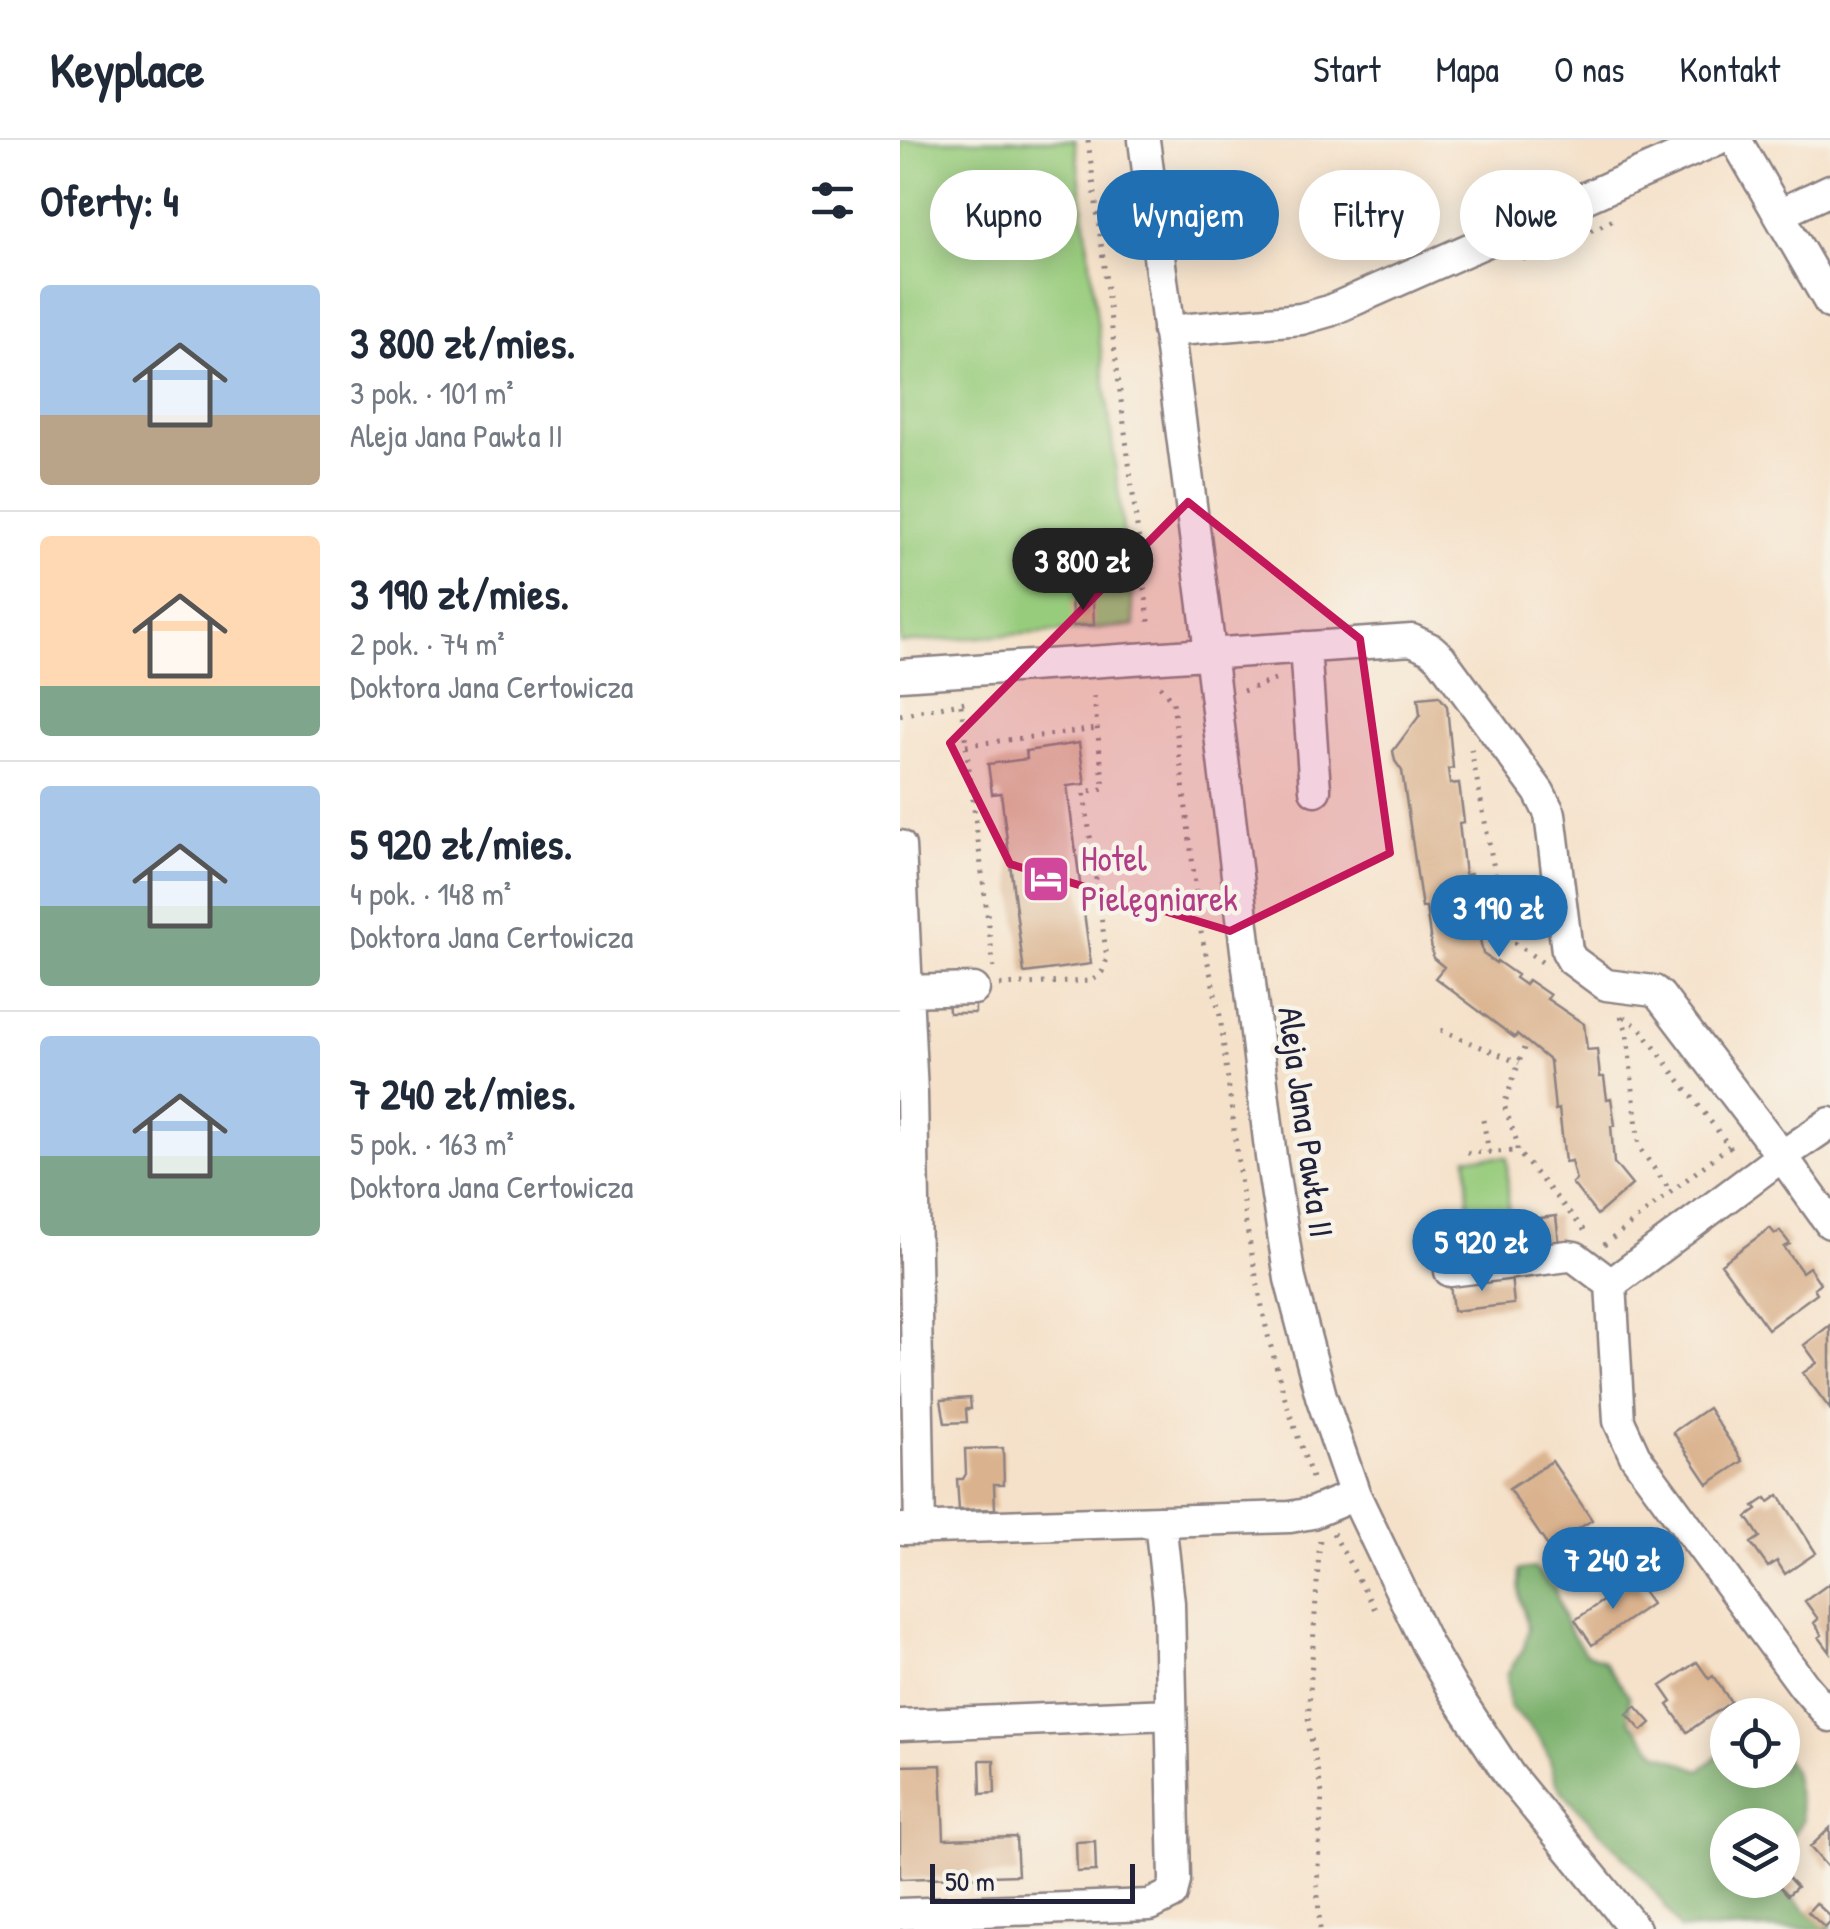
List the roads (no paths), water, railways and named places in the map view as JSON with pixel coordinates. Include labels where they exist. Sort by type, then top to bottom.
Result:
[{"type":"street","name":"Aleja Jana Pawła II","points":[[1144,140],[1148,170]]},
{"type":"street","name":"Aleja Jana Pawła II","points":[[1161,170],[1164,140]]},
{"type":"street","points":[[1168,331],[1301,318],[1330,311],[1716,140]]},
{"type":"street","points":[[1736,140],[1830,303]]},
{"type":"street","points":[[1779,214],[1830,190]]},
{"type":"street","name":"Aleja Jana Pawła II","points":[[1159,260],[1271,1157],[1290,1280],[1321,1396],[1355,1495],[1453,1690],[1509,1774],[1635,1929]]},
{"type":"street","points":[[900,675],[1210,652],[1306,658],[1412,640],[1431,649],[1539,792],[1550,814],[1566,952],[1606,985],[1654,991],[1660,996],[1830,1224]]},
{"type":"street","points":[[1306,658],[1315,790]]},
{"type":"street","points":[[900,846],[912,1094],[910,1529],[1290,1517],[1355,1495]]},
{"type":"street","points":[[906,991],[974,988]]},
{"type":"street","points":[[1611,1284],[1830,1124]]},
{"type":"street","points":[[1450,1271],[1591,1255],[1611,1284],[1619,1421],[1635,1456],[1830,1716]]},
{"type":"street","points":[[900,1914],[1150,1905],[1172,1894],[1175,1881],[1168,1604],[1160,1522]]},
{"type":"street","points":[[900,1725],[1170,1714]]},
{"type":"place","name":"Hotel Pielęgniarek","points":[[1046,879]]}]
